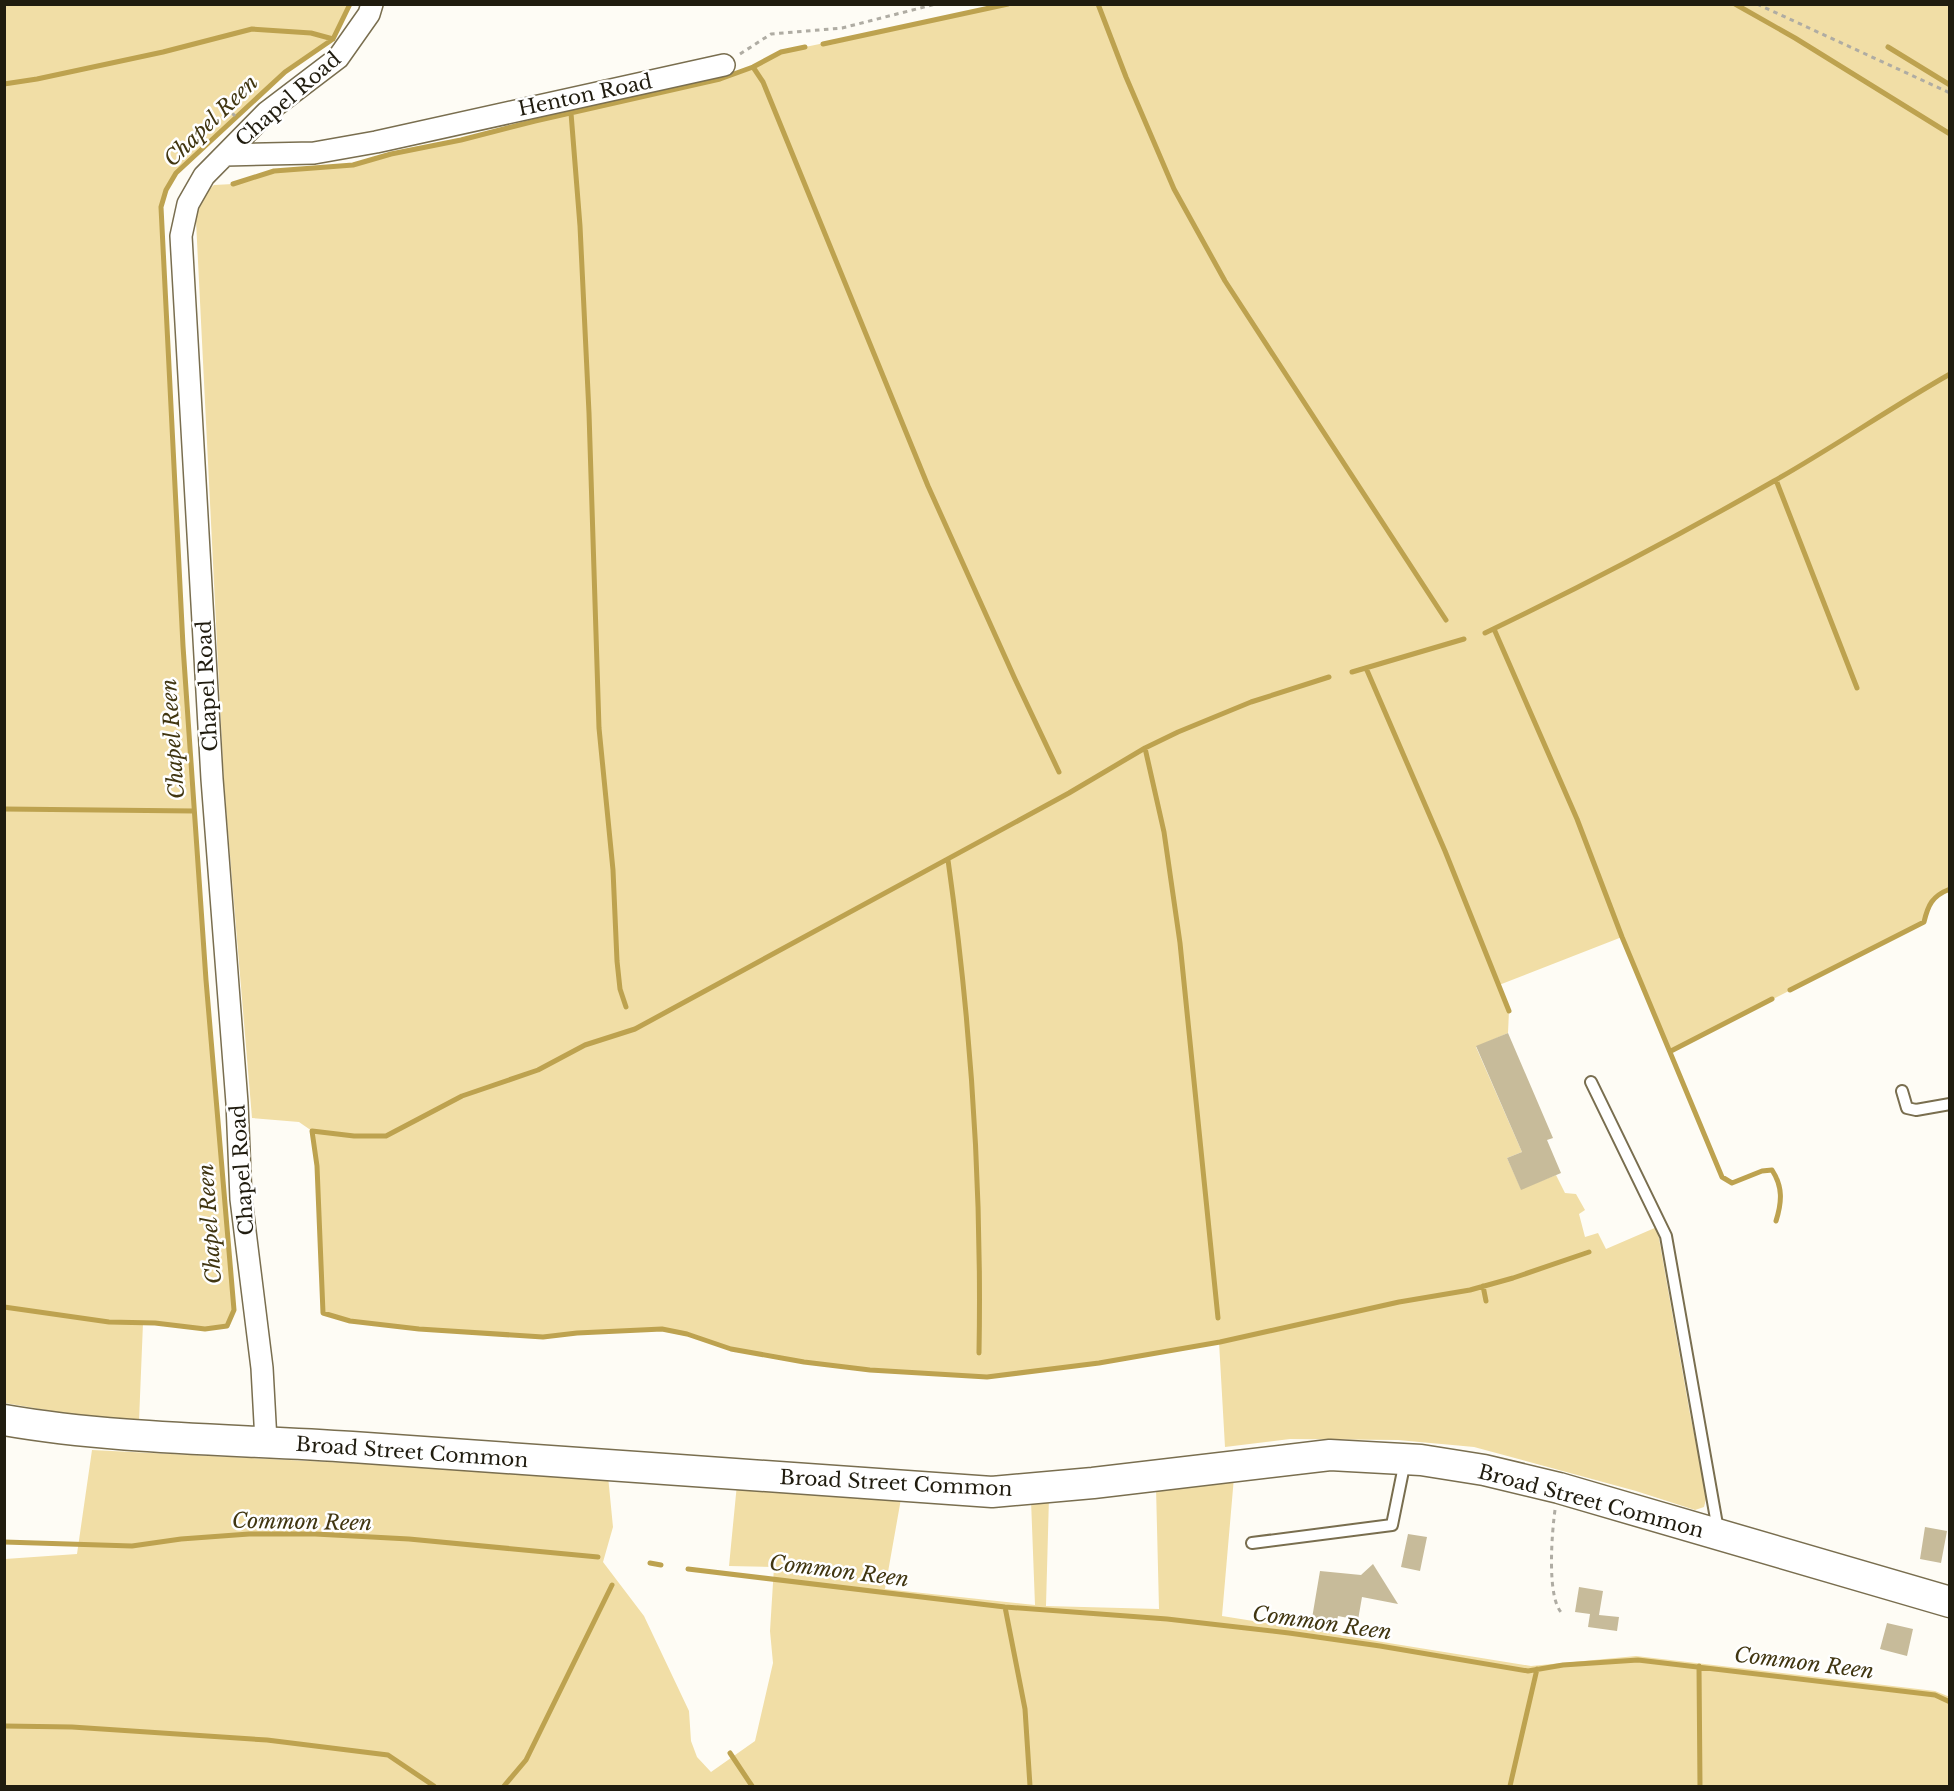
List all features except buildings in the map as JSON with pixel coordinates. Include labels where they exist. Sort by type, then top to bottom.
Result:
[{"type":"street","name":"Chapel Road","points":[[266,1442],[262,1368],[241,1199],[237,1103],[212,779],[181,236],[188,204],[204,176],[267,112],[338,58],[369,14],[372,4]]},
{"type":"street","name":"Henton Road","points":[[225,155],[314,153],[366,144],[724,65]]},
{"type":"street","name":"Broad Street Common","points":[[4,1420],[122,1435],[266,1442],[992,1492],[1093,1483],[1330,1455],[1406,1459],[1485,1470],[1558,1488],[1950,1602]]},
{"type":"lane","points":[[1591,1082],[1666,1236],[1719,1536]]},
{"type":"lane","points":[[1902,1091],[1907,1108],[1916,1110],[1950,1104]]},
{"type":"lane","points":[[1252,1543],[1392,1525],[1406,1459]]},
{"type":"path","points":[[724,65],[771,33],[842,28],[936,4]]},
{"type":"path","points":[[1757,4],[1950,93]]},
{"type":"path","points":[[1558,1488],[1552,1578],[1554,1599],[1558,1610],[1563,1614]]},
{"type":"shaded area","points":[[4,5],[350,5],[333,39],[285,72],[176,173],[166,190],[161,207],[183,646],[206,980],[234,1310],[227,1326],[205,1329],[143,1323],[139,1421],[57,1412],[5,1403]]},
{"type":"shaded area","points":[[1008,5],[1949,5],[1949,889],[1938,895],[1932,902],[1924,922],[1671,1051],[1622,937],[1499,985],[1509,1011],[1508,1033],[1476,1047],[1522,1152],[1507,1158],[1521,1189],[1556,1175],[1565,1193],[1576,1194],[1585,1210],[1579,1214],[1585,1237],[1598,1233],[1606,1249],[1657,1227],[1690,1414],[1707,1495],[1704,1507],[1695,1510],[1636,1491],[1474,1447],[1398,1440],[1290,1439],[1225,1447],[1219,1342],[1047,1370],[987,1377],[804,1362],[731,1349],[687,1334],[662,1329],[543,1337],[419,1329],[350,1321],[323,1313],[317,1166],[312,1131],[299,1122],[252,1118],[224,784],[196,221],[199,199],[214,185],[233,184],[274,171],[353,165],[391,154],[461,140],[720,79],[753,67],[781,52]]},
{"type":"shaded area","points":[[92,1450],[608,1476],[613,1527],[603,1562],[644,1616],[689,1711],[691,1741],[697,1757],[711,1772],[755,1741],[773,1663],[770,1631],[774,1567],[729,1566],[737,1484],[902,1493],[885,1589],[1035,1605],[1031,1500],[1049,1497],[1046,1606],[1159,1609],[1156,1487],[1234,1477],[1222,1616],[1531,1666],[1636,1656],[1935,1691],[1950,1697],[1949,1786],[5,1786],[5,1559],[77,1554]]},
{"type":"waterway","name":"Chapel Reen","points":[[4,1307],[109,1322],[155,1323],[205,1329],[227,1326],[234,1310],[206,980],[183,646],[161,207],[166,190],[176,173],[285,72],[333,39],[350,4]]},
{"type":"waterway","points":[[823,44],[1008,4]]},
{"type":"waterway","points":[[1098,4],[1126,77],[1174,189],[1225,281],[1446,620]]},
{"type":"waterway","points":[[1735,4],[1795,38],[1950,134]]},
{"type":"waterway","points":[[4,84],[163,52],[252,29],[311,33],[333,39]]},
{"type":"waterway","points":[[233,184],[274,171],[353,165],[391,154],[461,140],[720,79],[753,67],[781,52],[805,47]]},
{"type":"waterway","points":[[1888,47],[1950,85]]},
{"type":"waterway","points":[[753,67],[763,82],[928,486],[1059,772]]},
{"type":"waterway","points":[[571,113],[580,226],[589,413],[599,728],[613,870],[617,961],[620,989],[626,1007]]},
{"type":"waterway","points":[[1485,633],[1631,560],[1739,501],[1950,374]]},
{"type":"waterway","points":[[1776,480],[1857,688]]},
{"type":"waterway","points":[[1494,629],[1577,819],[1622,937],[1722,1177],[1732,1183],[1762,1171],[1772,1170],[1778,1182],[1780,1195],[1776,1221]]},
{"type":"waterway","points":[[1352,672],[1464,639]]},
{"type":"waterway","points":[[1366,668],[1445,851],[1509,1011]]},
{"type":"waterway","points":[[1329,677],[1251,702],[1145,748],[1069,793],[635,1029],[585,1045],[538,1070],[462,1096],[386,1136],[354,1136],[312,1131],[317,1166],[323,1313],[350,1321],[419,1329],[543,1337],[662,1329],[687,1334],[731,1349],[804,1362],[870,1370],[987,1377],[1099,1363],[1220,1342],[1399,1302],[1470,1290],[1589,1252]]},
{"type":"waterway","points":[[1145,748],[1164,832],[1180,943],[1218,1318]]},
{"type":"waterway","points":[[4,809],[194,811]]},
{"type":"waterway","points":[[948,860],[969,1044],[977,1167],[979,1353]]},
{"type":"waterway","points":[[1790,990],[1924,922],[1932,902],[1950,889]]},
{"type":"waterway","points":[[1671,1051],[1772,999]]},
{"type":"waterway","points":[[1483,1286],[1486,1301]]},
{"type":"waterway","name":"Common Reen","points":[[4,1542],[132,1546],[181,1539],[249,1534],[315,1534],[409,1539],[598,1557]]},
{"type":"waterway","points":[[650,1563],[661,1565]]},
{"type":"waterway","name":"Common Reen","points":[[688,1569],[1005,1607],[1167,1619],[1289,1633],[1528,1671],[1563,1665],[1638,1660],[1935,1695],[1950,1702]]},
{"type":"waterway","points":[[504,1786],[526,1760],[612,1585]]},
{"type":"waterway","points":[[1005,1607],[1025,1709],[1030,1786]]},
{"type":"waterway","points":[[1699,1666],[1700,1786]]},
{"type":"waterway","points":[[1510,1786],[1537,1669]]},
{"type":"waterway","points":[[4,1726],[72,1727],[267,1740],[388,1755],[434,1786]]},
{"type":"waterway","points":[[730,1753],[752,1786]]}]
